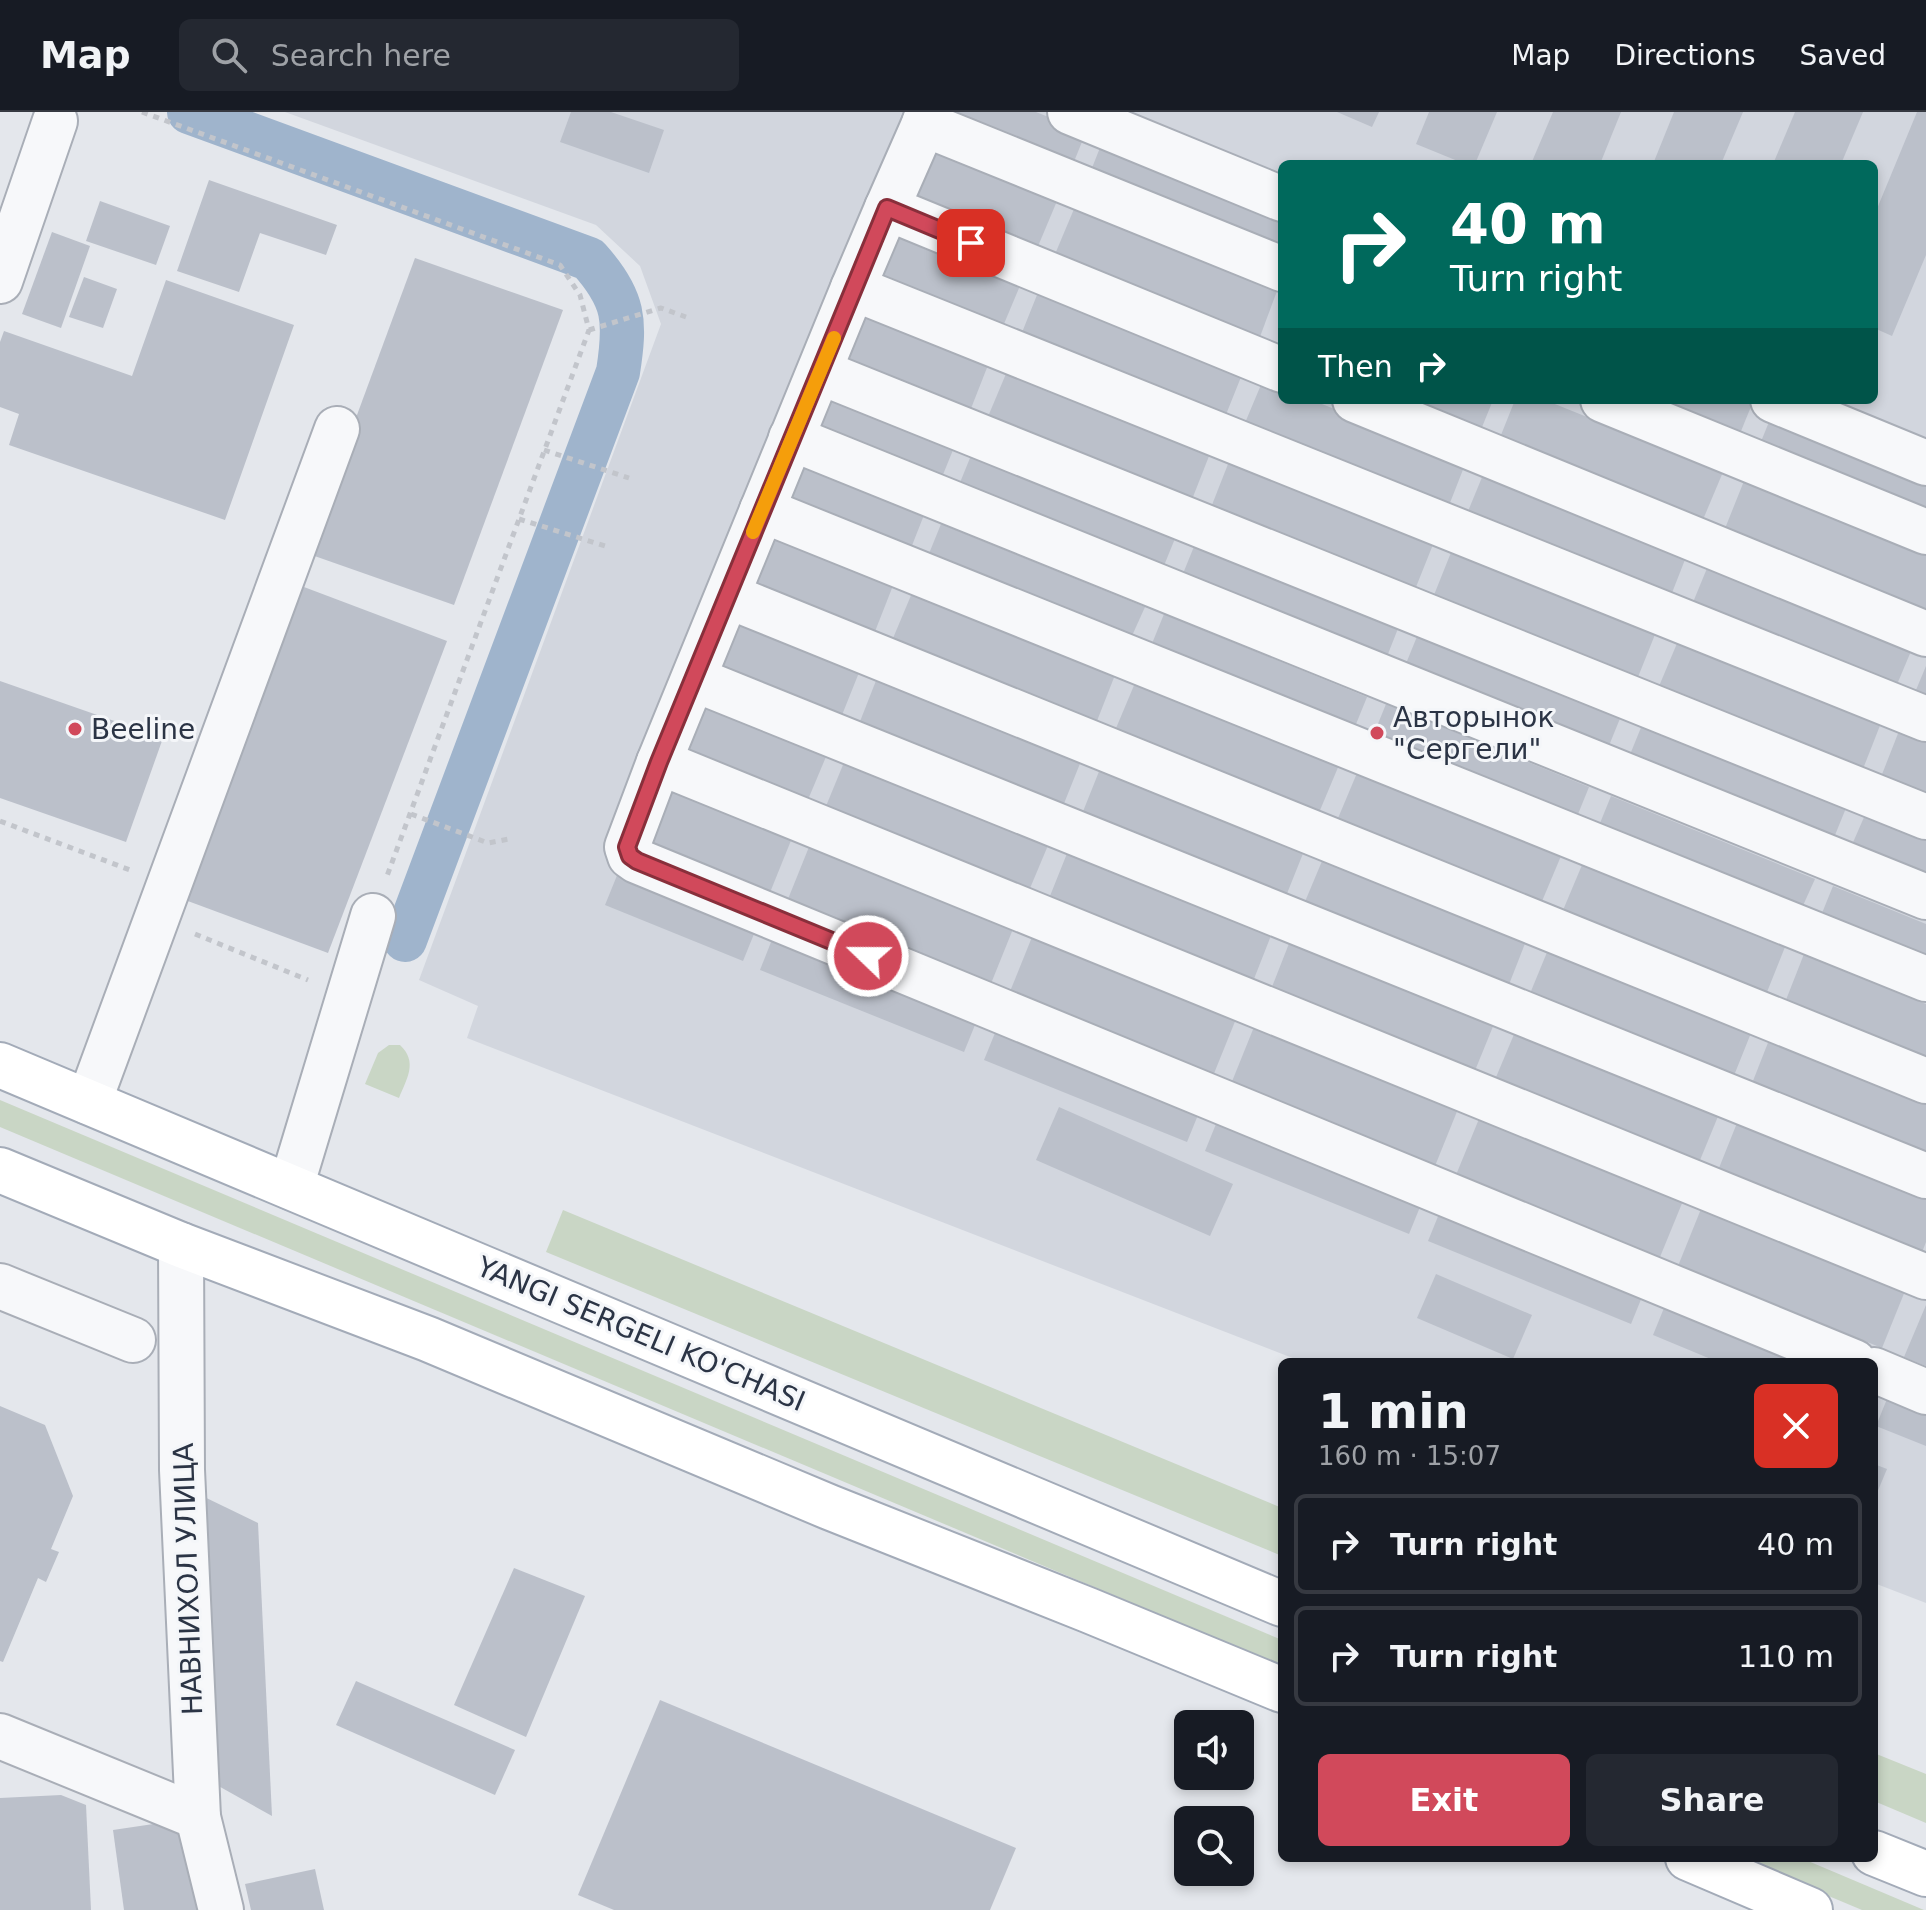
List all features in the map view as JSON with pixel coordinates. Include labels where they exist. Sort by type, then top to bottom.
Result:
[{"type":"main road","name":"YANGI SERGELI KO'CHASI","points":[[0,1065],[1278,1602]]},
{"type":"main road","points":[[0,1170],[181,1245],[428,1339],[829,1507],[1278,1688]]},
{"type":"main road","points":[[1878,1855],[1926,1874]]},
{"type":"main road","points":[[1697,1862],[1810,1910]]},
{"type":"street","points":[[1070,112],[1278,197]]},
{"type":"street","points":[[1278,267],[926,118],[659,762],[627,847],[630,856],[1844,1358]]},
{"type":"street","points":[[0,281],[55,121]]},
{"type":"street","points":[[887,208],[1278,368]]},
{"type":"street","points":[[853,288],[1926,719]]},
{"type":"street","points":[[820,372],[1926,817]]},
{"type":"street","points":[[1365,404],[1926,634]]},
{"type":"street","points":[[1613,404],[1926,532]]},
{"type":"street","points":[[1783,404],[1926,463]]},
{"type":"street","points":[[89,1102],[337,429]]},
{"type":"street","points":[[791,438],[1926,897]]},
{"type":"street","points":[[762,510],[1926,979]]},
{"type":"street","points":[[728,596],[1926,1081]]},
{"type":"street","points":[[694,679],[1926,1176]]},
{"type":"street","points":[[659,762],[1926,1277]]},
{"type":"street","points":[[291,1187],[373,916]]},
{"type":"street","name":"НАВНИХОЛ УЛИЦА","points":[[181,1245],[182,1470],[198,1817],[221,1910]]},
{"type":"street","points":[[0,1286],[133,1340]]},
{"type":"street","points":[[1878,1372],[1926,1392]]},
{"type":"street","points":[[0,1736],[198,1817]]},
{"type":"path","points":[[142,112],[560,265],[580,295],[589,330],[373,916]]},
{"type":"path","points":[[589,330],[661,308],[686,317]]},
{"type":"path","points":[[544,450],[629,478]]},
{"type":"path","points":[[519,519],[605,546]]},
{"type":"path","points":[[411,814],[488,843],[509,839]]},
{"type":"path","points":[[0,821],[349,996]]},
{"type":"shaded area","points":[[285,112],[1926,112],[1926,1603],[1878,1585],[1878,1358],[1293,1358],[467,1038],[478,1006],[419,980],[661,324],[640,266],[596,225]]},
{"type":"green space","points":[[389,1045],[400,1045],[409,1058],[408,1077],[399,1098],[365,1084],[378,1053]]},
{"type":"green space","points":[[0,1100],[1278,1638],[1278,1664],[0,1127]]},
{"type":"green space","points":[[563,1210],[1278,1506],[1278,1554],[546,1252]]},
{"type":"green space","points":[[1878,1755],[1926,1774],[1926,1823],[1878,1803]]},
{"type":"green space","points":[[1748,1862],[1810,1862],[1924,1910],[1862,1910]]},
{"type":"building","points":[[571,112],[611,112],[664,130],[649,173],[560,142]]},
{"type":"building","points":[[943,112],[1036,112],[1086,132],[1073,164]]},
{"type":"building","points":[[1337,112],[1379,112],[1372,127]]},
{"type":"building","points":[[1429,112],[1497,112],[1477,160],[1455,160],[1416,144]]},
{"type":"building","points":[[1553,112],[1621,112],[1602,160],[1533,160]]},
{"type":"building","points":[[1674,112],[1743,112],[1723,160],[1655,160]]},
{"type":"building","points":[[1795,112],[1863,112],[1843,160],[1775,160]]},
{"type":"building","points":[[1917,112],[1926,112],[1926,255],[1892,336],[1878,330],[1878,206]]},
{"type":"building","points":[[1103,140],[1278,211],[1278,249],[1090,173]]},
{"type":"building","points":[[919,145],[1057,201],[1036,251],[898,195]]},
{"type":"building","points":[[209,180],[337,225],[326,255],[260,233],[239,292],[177,271]]},
{"type":"building","points":[[100,201],[170,226],[156,265],[86,241]]},
{"type":"building","points":[[1074,209],[1277,291],[1258,342],[1053,259]]},
{"type":"building","points":[[884,225],[1022,281],[1001,331],[864,276]]},
{"type":"building","points":[[52,232],[90,246],[61,328],[22,314]]},
{"type":"building","points":[[415,258],[563,310],[454,605],[306,553]]},
{"type":"building","points":[[84,277],[117,289],[103,328],[69,317]]},
{"type":"building","points":[[166,280],[294,325],[225,520],[9,445],[19,414],[0,407],[0,342],[4,331],[132,376]]},
{"type":"building","points":[[1039,290],[1243,372],[1223,422],[1019,340]]},
{"type":"building","points":[[852,305],[990,360],[970,411],[832,355]]},
{"type":"building","points":[[1008,369],[1211,451],[1191,502],[987,419]]},
{"type":"building","points":[[1263,380],[1278,386],[1278,404],[1322,404],[1466,462],[1446,513],[1242,430]]},
{"type":"building","points":[[817,389],[955,445],[942,477],[804,421]]},
{"type":"building","points":[[1412,404],[1491,404],[1480,432]]},
{"type":"building","points":[[1513,404],[1555,404],[1723,472],[1702,522],[1499,440]]},
{"type":"building","points":[[1661,404],[1752,404],[1739,436]]},
{"type":"building","points":[[1773,412],[1926,475],[1926,512],[1760,444]]},
{"type":"building","points":[[972,453],[1176,536],[1163,568],[959,485]]},
{"type":"building","points":[[1230,459],[1434,542],[1414,592],[1210,510]]},
{"type":"building","points":[[785,460],[924,515],[911,548],[772,492]]},
{"type":"building","points":[[1485,470],[1688,552],[1668,603],[1464,521]]},
{"type":"building","points":[[1744,481],[1926,554],[1926,613],[1724,531]]},
{"type":"building","points":[[941,524],[1145,607],[1131,638],[928,556]]},
{"type":"building","points":[[757,528],[894,583],[874,634],[736,579]]},
{"type":"building","points":[[1195,544],[1399,626],[1386,659],[1182,576]]},
{"type":"building","points":[[1452,550],[1656,632],[1636,682],[1432,600]]},
{"type":"building","points":[[1710,561],[1914,644],[1893,694],[1689,612]]},
{"type":"building","points":[[296,584],[447,641],[328,953],[177,897]]},
{"type":"building","points":[[912,593],[1115,675],[1095,726],[891,643]]},
{"type":"building","points":[[724,610],[862,665],[842,715],[704,660]]},
{"type":"building","points":[[1164,614],[1367,697],[1354,729],[1151,646]]},
{"type":"building","points":[[1418,634],[1621,716],[1608,748],[1405,666]]},
{"type":"building","points":[[1678,641],[1881,723],[1861,774],[1657,691]]},
{"type":"building","points":[[1926,666],[1926,708],[1911,702]]},
{"type":"building","points":[[879,673],[1083,756],[1063,806],[859,724]]},
{"type":"building","points":[[0,681],[163,738],[126,842],[0,798]]},
{"type":"building","points":[[1135,683],[1339,765],[1318,815],[1114,733]]},
{"type":"building","points":[[690,696],[828,752],[807,802],[670,747]]},
{"type":"building","points":[[1386,704],[1589,787],[1576,819],[1373,736]]},
{"type":"building","points":[[1642,725],[1846,808],[1833,840],[1629,757]]},
{"type":"building","points":[[1899,731],[1926,742],[1926,800],[1879,782]]},
{"type":"building","points":[[845,760],[1049,843],[1028,893],[824,811]]},
{"type":"building","points":[[1102,764],[1306,846],[1286,896],[1082,814]]},
{"type":"building","points":[[1357,773],[1561,856],[1540,906],[1336,823]]},
{"type":"building","points":[[656,778],[794,833],[769,895],[631,840]]},
{"type":"building","points":[[1611,796],[1815,879],[1801,910],[1598,828]]},
{"type":"building","points":[[1865,815],[1926,840],[1926,878],[1851,847]]},
{"type":"building","points":[[811,842],[1015,924],[990,986],[786,904]]},
{"type":"building","points":[[1068,851],[1272,933],[1252,984],[1048,901]]},
{"type":"building","points":[[1325,854],[1528,936],[1508,987],[1304,904]]},
{"type":"building","points":[[1582,865],[1785,947],[1765,997],[1561,915]]},
{"type":"building","points":[[618,873],[756,929],[743,961],[605,905]]},
{"type":"building","points":[[1833,886],[1926,924],[1926,961],[1820,918]]},
{"type":"building","points":[[1034,932],[1238,1014],[1213,1076],[1009,994]]},
{"type":"building","points":[[773,937],[977,1020],[964,1052],[760,970]]},
{"type":"building","points":[[1290,941],[1494,1024],[1474,1073],[1270,992]]},
{"type":"building","points":[[1550,945],[1753,1028],[1733,1078],[1529,996]]},
{"type":"building","points":[[1804,954],[1926,1004],[1926,1062],[1784,1005]]},
{"type":"building","points":[[1256,1022],[1460,1104],[1435,1166],[1231,1084]]},
{"type":"building","points":[[997,1028],[1200,1110],[1187,1142],[984,1060]]},
{"type":"building","points":[[1515,1032],[1719,1114],[1698,1165],[1494,1082]]},
{"type":"building","points":[[1771,1035],[1926,1098],[1926,1156],[1751,1086]]},
{"type":"building","points":[[1059,1107],[1233,1184],[1210,1236],[1036,1160]]},
{"type":"building","points":[[1481,1114],[1685,1196],[1660,1257],[1456,1175]]},
{"type":"building","points":[[1218,1119],[1422,1202],[1409,1234],[1205,1151]]},
{"type":"building","points":[[1737,1123],[1926,1199],[1926,1242],[1921,1255],[1717,1173]]},
{"type":"building","points":[[1703,1204],[1907,1286],[1882,1348],[1678,1266]]},
{"type":"building","points":[[1441,1209],[1644,1292],[1631,1324],[1428,1241]]},
{"type":"building","points":[[1436,1274],[1532,1315],[1513,1358],[1417,1318]]},
{"type":"building","points":[[1666,1303],[1800,1358],[1708,1358],[1653,1335]]},
{"type":"building","points":[[1926,1305],[1926,1366],[1904,1357]]},
{"type":"building","points":[[1889,1394],[1926,1409],[1926,1446],[1878,1427]]},
{"type":"building","points":[[0,1406],[45,1425],[73,1496],[51,1549],[59,1552],[46,1582],[38,1578],[3,1662],[0,1661]]},
{"type":"building","points":[[1878,1466],[1887,1469],[1878,1490]]},
{"type":"building","points":[[192,1491],[258,1523],[272,1816],[206,1779]]},
{"type":"building","points":[[514,1568],[585,1596],[526,1737],[454,1705]]},
{"type":"building","points":[[356,1681],[515,1750],[495,1795],[336,1725]]},
{"type":"building","points":[[660,1700],[1016,1848],[990,1910],[614,1910],[578,1895]]},
{"type":"building","points":[[61,1795],[86,1805],[91,1910],[0,1910],[0,1798]]},
{"type":"building","points":[[187,1819],[200,1910],[124,1910],[113,1830]]},
{"type":"building","points":[[315,1869],[324,1910],[251,1910],[245,1884]]},
{"type":"waterway","points":[[189,112],[589,259],[610,286],[620,311],[622,338],[618,372],[405,940]]},
{"type":"slow traffic","points":[[753,532],[834,338]]},
{"type":"place","name":"Beeline","points":[[75,729]]},
{"type":"place","name":"Авторынок \"Сергели\"","points":[[1377,733]]},
{"type":"route","points":[[868,956],[637,861],[630,856],[627,847],[887,208],[971,243]]}]
